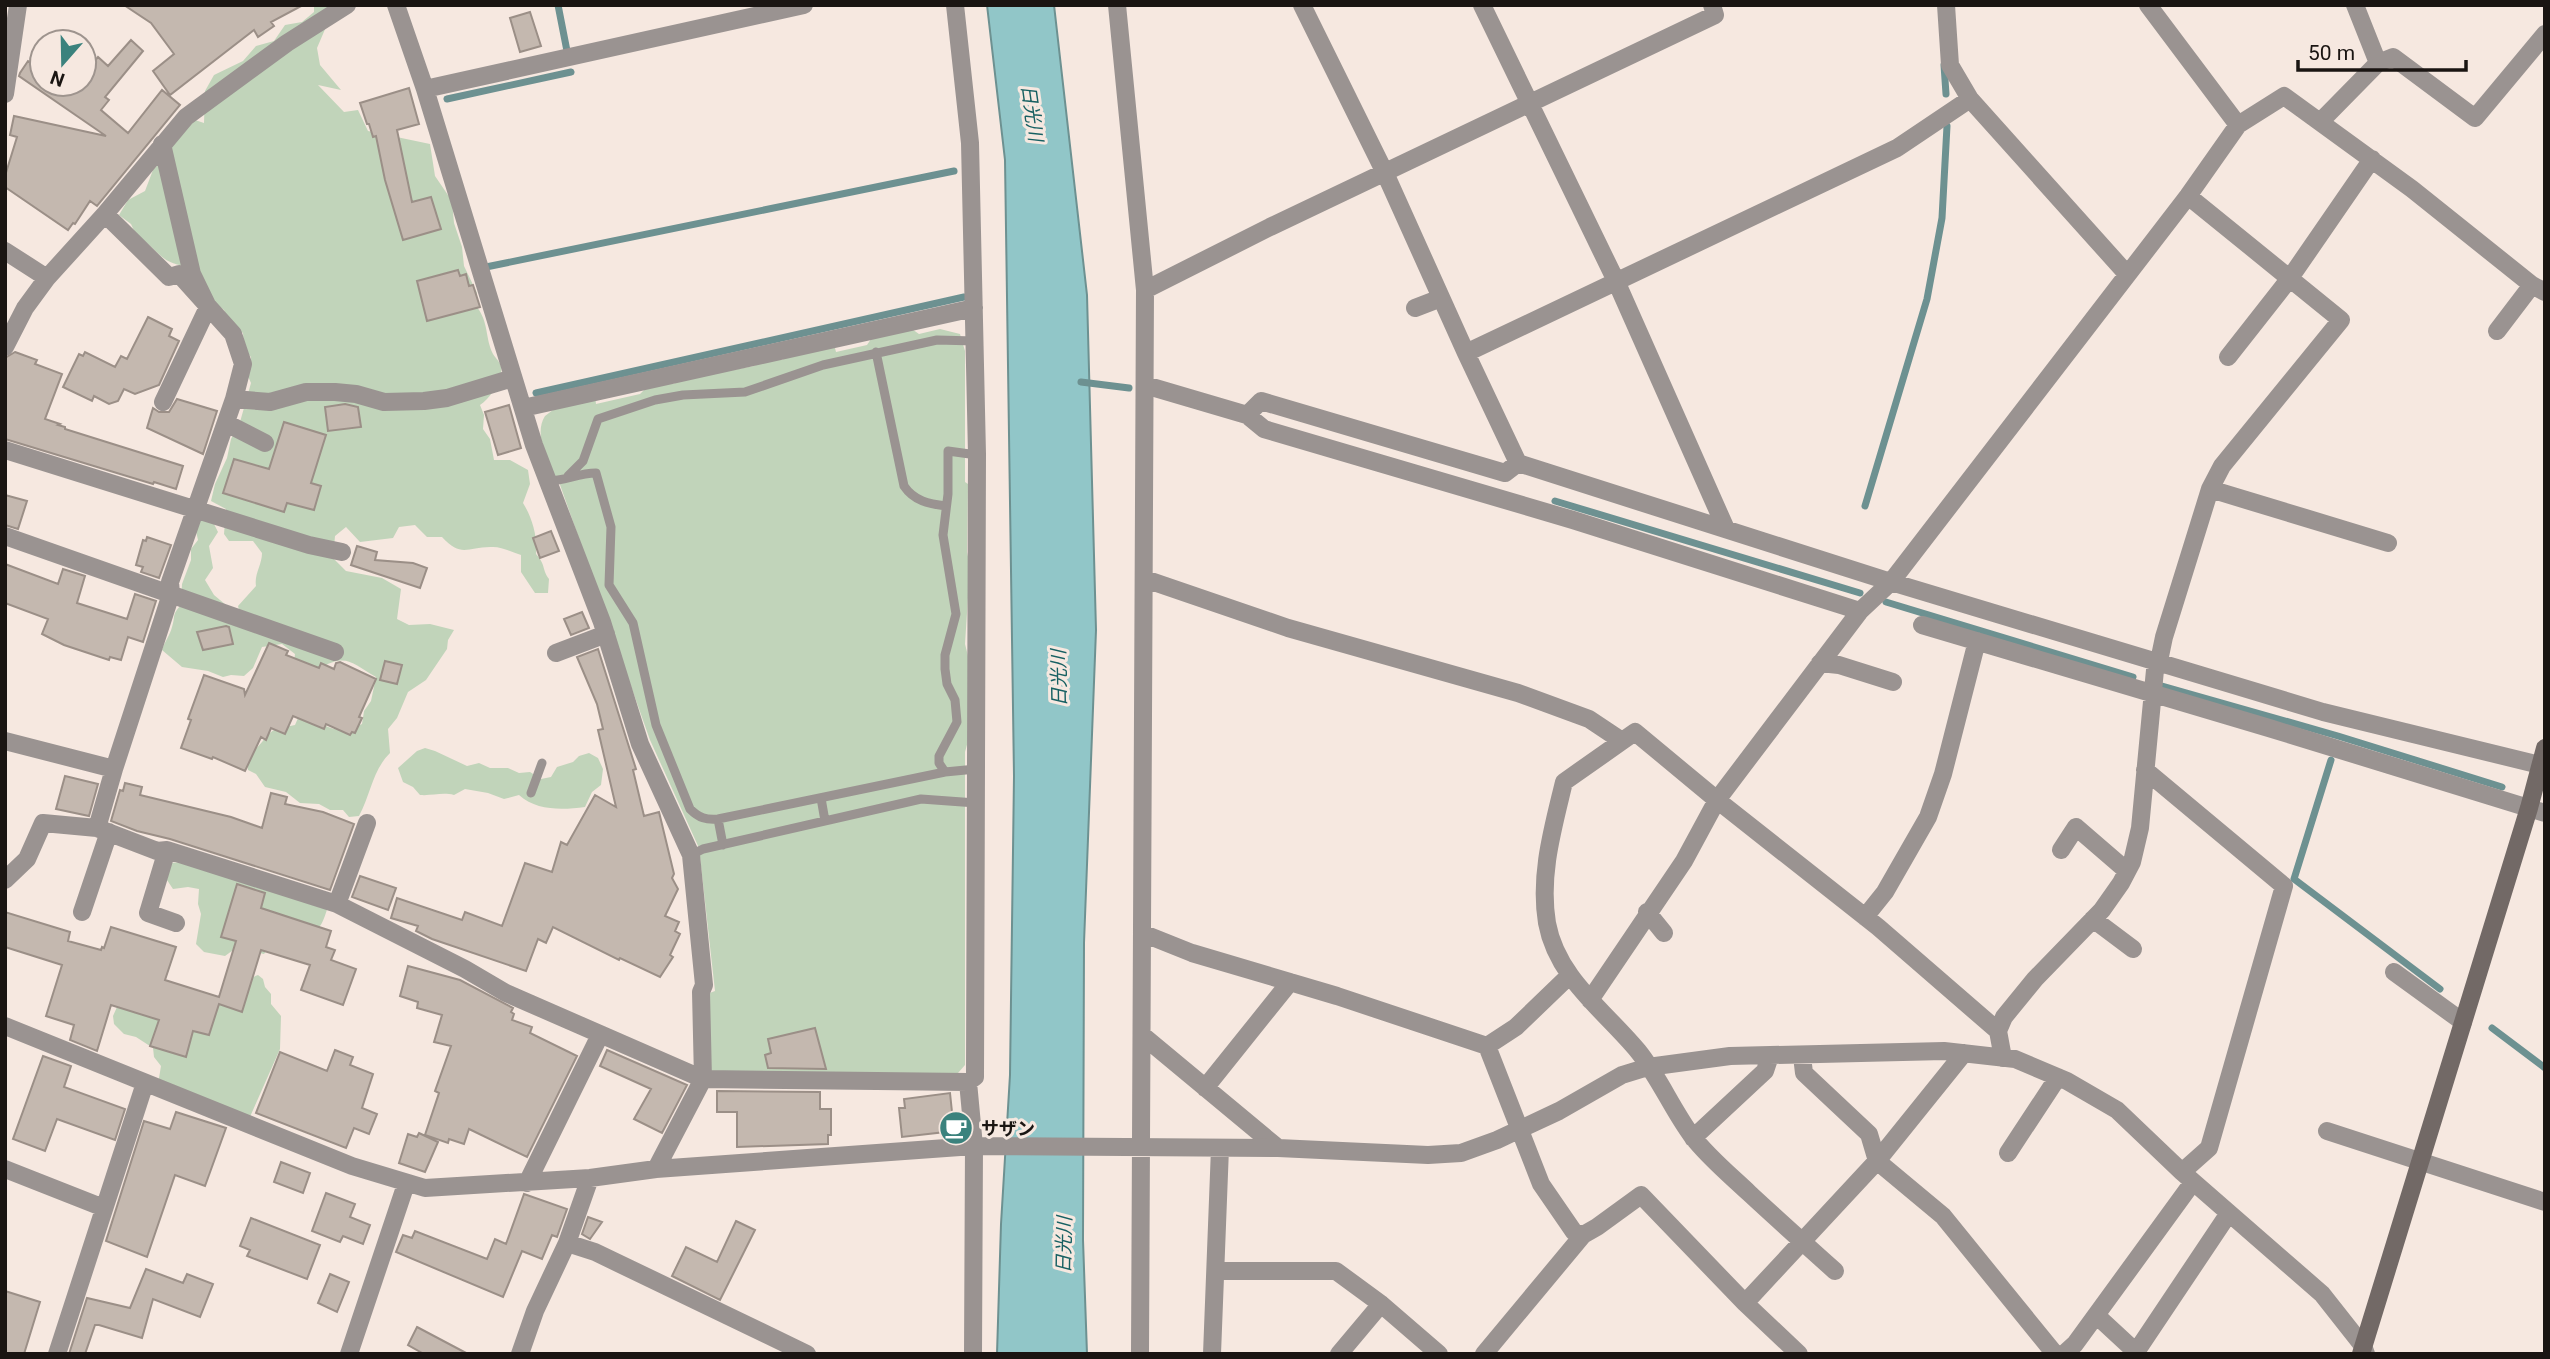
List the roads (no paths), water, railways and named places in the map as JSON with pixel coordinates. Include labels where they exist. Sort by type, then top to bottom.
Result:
[{"type":"street","points":[[5,94],[18,5]]},
{"type":"street","points":[[5,346],[25,308],[47,278],[186,117],[287,43],[347,5]]},
{"type":"street","points":[[396,5],[425,89],[523,408],[555,481],[640,744],[691,855],[704,985],[701,992],[703,1079],[656,1169]]},
{"type":"street","points":[[425,89],[804,5]]},
{"type":"street","points":[[5,880],[27,859],[43,823],[103,830],[157,850],[167,850],[337,904],[465,969],[506,993],[703,1079],[968,1082],[975,1077],[975,341],[970,143],[955,5]]},
{"type":"street","points":[[1117,5],[1145,290],[1140,1354]]},
{"type":"street","points":[[1302,5],[1385,173],[1465,353],[1518,463],[1891,582],[2323,712],[2543,760],[2537,811],[2463,1021],[2364,1351]]},
{"type":"street","points":[[1482,5],[1616,281],[1726,529]]},
{"type":"street","points":[[1145,290],[1715,15],[1712,5]]},
{"type":"street","points":[[1946,5],[1950,65],[1970,99],[2126,273]]},
{"type":"street","points":[[2148,5],[2238,125]]},
{"type":"street","points":[[2355,5],[2378,63]]},
{"type":"street","points":[[2320,122],[2378,63],[2393,57],[2475,118],[2545,34]]},
{"type":"street","points":[[1590,1000],[1684,860],[1717,800],[1860,611],[1891,582],[2126,273],[2188,196],[2238,125],[2284,96],[2372,159],[2538,288],[2497,331]]},
{"type":"street","points":[[1465,353],[1897,148],[1970,99]]},
{"type":"street","points":[[162,144],[192,274],[208,307]]},
{"type":"street","points":[[2228,357],[2290,278],[2372,159]]},
{"type":"street","points":[[2003,1058],[1998,1031],[2004,1017],[2035,979],[2093,919],[2121,883],[2132,862],[2140,828],[2155,670],[2160,661],[2164,637],[2210,489],[2221,467],[2342,320],[2188,196]]},
{"type":"street","points":[[82,912],[103,830],[114,769],[171,594],[170,582],[226,424],[243,364],[233,334],[179,274],[169,277],[105,214]]},
{"type":"street","points":[[5,251],[47,278]]},
{"type":"street","points":[[1415,308],[1441,298]]},
{"type":"street","points":[[163,402],[208,307]]},
{"type":"street","points":[[523,408],[974,309]]},
{"type":"street","points":[[234,400],[270,402],[306,392],[335,392],[356,394],[384,402],[424,401],[447,398],[513,378]]},
{"type":"street","points":[[1145,385],[1247,415],[1264,429],[1573,520],[1860,611]]},
{"type":"street","points":[[1247,415],[1261,401],[1505,473],[1518,463]]},
{"type":"street","points":[[226,424],[265,443]]},
{"type":"street","points":[[5,450],[309,545],[342,552]]},
{"type":"street","points":[[2210,489],[2388,543]]},
{"type":"street","points":[[5,537],[335,652]]},
{"type":"street","points":[[1145,579],[1288,628],[1518,693],[1589,719],[1622,741]]},
{"type":"street","points":[[1922,625],[2537,811]]},
{"type":"street","points":[[556,653],[606,634]]},
{"type":"street","points":[[1865,917],[1885,892],[1928,817],[1943,774],[1977,642]]},
{"type":"street","points":[[1820,663],[1839,665],[1893,682]]},
{"type":"street","points":[[1835,1271],[1729,1175],[1693,1138],[1648,1067],[1621,1031],[1590,1000],[1561,960],[1547,925],[1545,887],[1549,842],[1564,782],[1635,732],[1865,917],[1998,1031]]},
{"type":"street","points":[[5,741],[114,769]]},
{"type":"street","points":[[2064,1354],[2075,1344],[2096,1315],[2208,1148],[2284,886],[2145,770]]},
{"type":"street","points":[[337,904],[367,823]]},
{"type":"street","points":[[2061,850],[2076,827],[2127,871]]},
{"type":"street","points":[[167,850],[148,913],[176,923]]},
{"type":"street","points":[[1647,912],[1664,933]]},
{"type":"street","points":[[2093,919],[2133,949]]},
{"type":"street","points":[[1142,933],[1192,953],[1487,1046]]},
{"type":"street","points":[[2394,972],[2463,1021]]},
{"type":"street","points":[[1487,1046],[1516,1027],[1570,975]]},
{"type":"street","points":[[1205,1088],[1290,982]]},
{"type":"street","points":[[5,1026],[352,1166],[425,1188],[527,1183],[656,1169],[974,1146],[1278,1148],[1450,1154],[1461,1153],[1519,1130],[1559,1111],[1622,1074],[1648,1067],[1730,1056],[1944,1051],[2015,1059],[2057,1077],[2117,1110],[2188,1177],[2322,1294],[2364,1351]]},
{"type":"street","points":[[527,1183],[600,1035]]},
{"type":"street","points":[[1142,1035],[1278,1148]]},
{"type":"street","points":[[1487,1046],[1541,1184],[1574,1232],[1583,1235]]},
{"type":"street","points":[[1745,1303],[1877,1161],[1964,1053]]},
{"type":"street","points":[[1693,1138],[1765,1071],[1770,1056]]},
{"type":"street","points":[[1802,1056],[1804,1073],[1868,1134],[1877,1161],[1943,1216],[2055,1354]]},
{"type":"street","points":[[2008,1153],[2057,1077]]},
{"type":"street","points":[[968,1082],[974,1146],[973,1354]]},
{"type":"street","points":[[57,1354],[145,1083]]},
{"type":"street","points":[[2327,1131],[2545,1202]]},
{"type":"street","points":[[1212,1354],[1220,1148]]},
{"type":"street","points":[[5,1168],[104,1208]]},
{"type":"street","points":[[520,1354],[590,1178]]},
{"type":"street","points":[[349,1354],[406,1184]]},
{"type":"street","points":[[1484,1354],[1583,1235],[1641,1195],[1745,1303],[1799,1354]]},
{"type":"street","points":[[2096,1315],[2136,1352],[2229,1213]]},
{"type":"street","points":[[566,1243],[595,1252],[807,1354]]},
{"type":"street","points":[[1216,1270],[1336,1271],[1381,1304],[1439,1354]]},
{"type":"street","points":[[1339,1354],[1381,1304]]},
{"type":"lane","points":[[840,338],[846,359]]},
{"type":"lane","points":[[555,481],[583,461],[598,419],[665,399],[745,392],[876,352],[937,340],[975,341]]},
{"type":"lane","points":[[876,352],[904,486],[909,494],[919,500],[946,506]]},
{"type":"lane","points":[[945,772],[939,763],[939,755],[957,722],[955,700],[947,684],[945,669],[945,655],[956,614],[943,535],[948,451],[977,455]]},
{"type":"lane","points":[[555,481],[579,473],[596,473],[611,527],[609,586],[633,623],[656,725],[690,809],[702,818],[718,819],[945,772],[976,769]]},
{"type":"lane","points":[[531,793],[542,763]]},
{"type":"lane","points":[[821,798],[825,821]]},
{"type":"lane","points":[[691,855],[723,845],[920,799],[976,803]]},
{"type":"lane","points":[[718,819],[723,845]]},
{"type":"water","name":"日光川","points":[[987,5],[1054,5],[1087,295],[1096,630],[1084,943],[1083,1240],[1087,1354],[997,1354],[1010,1075],[1014,776],[1005,160]]},
{"type":"waterway","points":[[558,5],[567,51]]},
{"type":"waterway","points":[[1944,65],[1946,94]]},
{"type":"waterway","points":[[447,99],[571,72]]},
{"type":"waterway","points":[[1865,506],[1927,299],[1942,218],[1947,126]]},
{"type":"waterway","points":[[486,267],[954,171]]},
{"type":"waterway","points":[[536,393],[964,297]]},
{"type":"waterway","points":[[1081,382],[1129,388]]},
{"type":"waterway","points":[[1555,501],[1860,593]]},
{"type":"waterway","points":[[1886,602],[2133,677]]},
{"type":"waterway","points":[[2162,686],[2338,736],[2502,787]]},
{"type":"waterway","points":[[2331,760],[2294,879],[2440,989]]},
{"type":"waterway","points":[[2492,1028],[2545,1068]]},
{"type":"place","name":"サザン","points":[[956,1128]]}]
